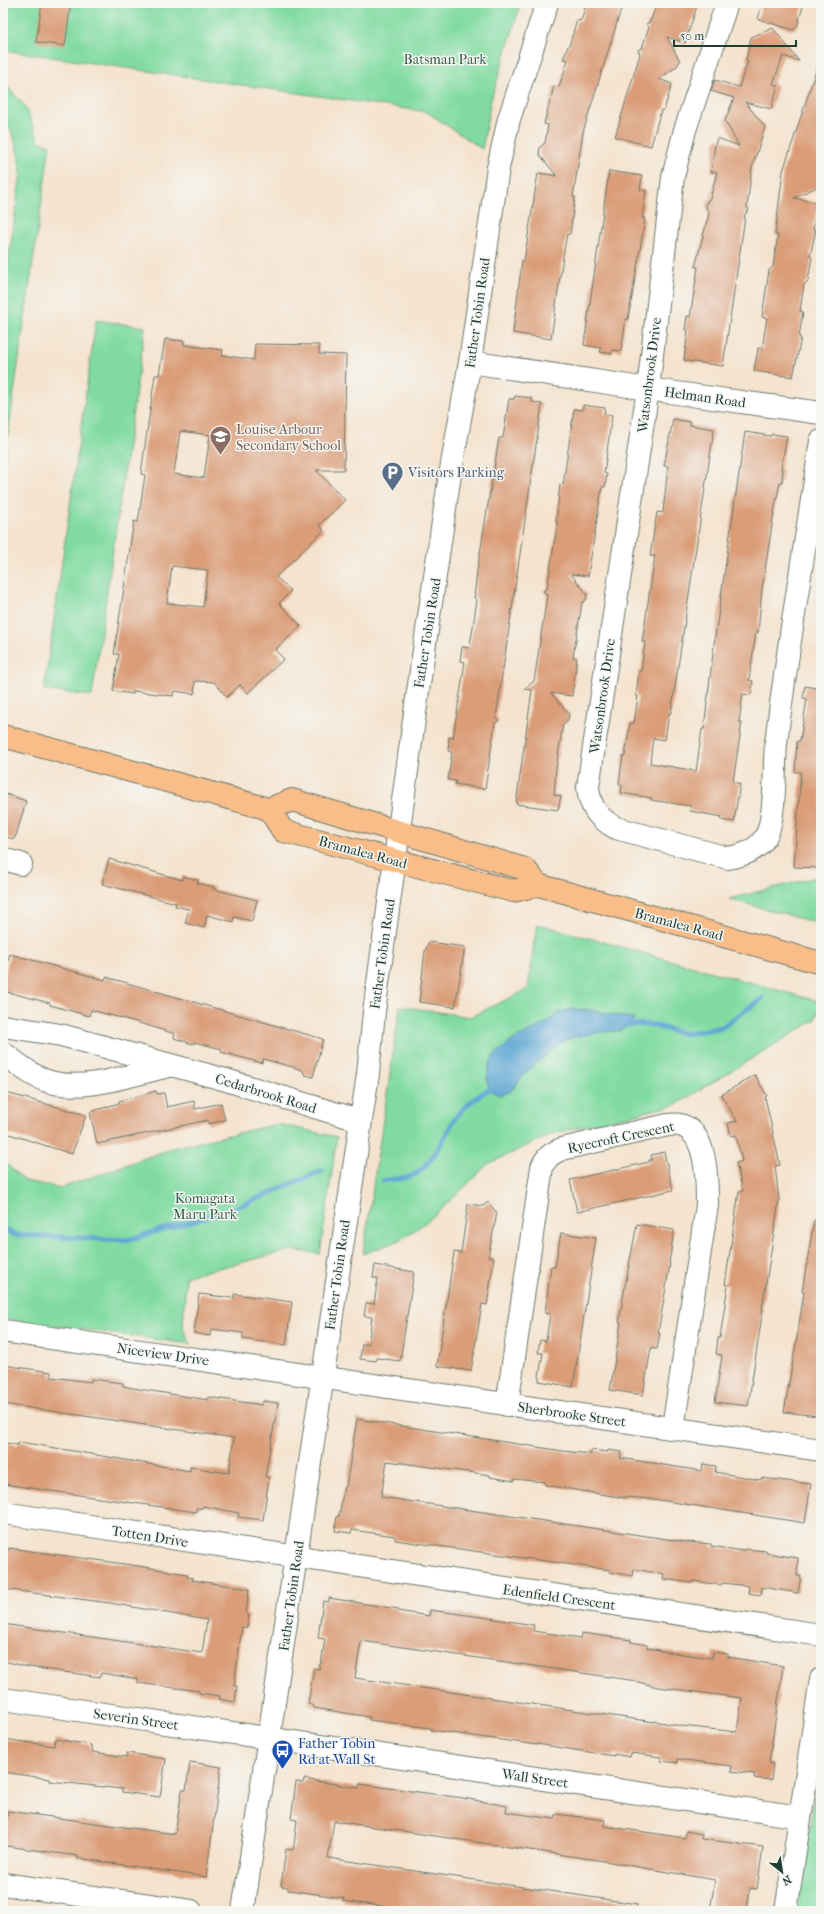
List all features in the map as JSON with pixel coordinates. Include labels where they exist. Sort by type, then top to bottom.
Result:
[{"type":"main road","points":[[3,736],[269,809]]},
{"type":"main road","name":"Bramalea Road","points":[[538,885],[525,869],[292,800],[269,809],[283,831],[514,891],[538,885],[821,963]]},
{"type":"street","name":"Father Tobin Road","points":[[244,1911],[368,1074],[374,1012],[398,832],[449,481],[470,362],[503,141],[547,3]]},
{"type":"street","name":"Watsonbrook Drive","points":[[727,3],[685,130],[673,177],[648,389],[588,787],[589,800],[596,812],[606,822],[616,828],[728,858],[747,854],[758,846],[766,836],[770,823],[776,744],[821,441]]},
{"type":"street","name":"Helman Road","points":[[470,362],[821,413]]},
{"type":"street","name":"Cedarbrook Road","points":[[3,1026],[61,1035],[171,1065],[360,1120]]},
{"type":"street","name":"Cedarbrook Road","points":[[3,1053],[27,1071],[46,1081],[67,1085],[91,1084],[171,1065]]},
{"type":"street","name":"Ryecroft Crescent","points":[[507,1405],[540,1174],[545,1159],[552,1153],[562,1149],[668,1125],[679,1124],[688,1128],[696,1137],[702,1151],[706,1168],[707,1205],[673,1428]]},
{"type":"street","name":"Niceview Drive","points":[[3,1330],[323,1378]]},
{"type":"street","name":"Sherbrooke Street","points":[[323,1378],[821,1450]]},
{"type":"street","name":"Totten Drive","points":[[3,1513],[297,1558]]},
{"type":"street","name":"Edenfield Crescent","points":[[297,1558],[821,1635]]},
{"type":"street","points":[[786,1911],[821,1679]]},
{"type":"street","name":"Severin Street","points":[[3,1700],[270,1738]]},
{"type":"street","name":"Wall Street","points":[[270,1738],[800,1817]]},
{"type":"street","points":[[3,1884],[191,1911]]},
{"type":"green space","name":"Batsman Park","points":[[3,3],[521,3],[491,100],[482,149],[427,112],[3,50]]},
{"type":"green space","points":[[3,82],[25,106],[39,141],[50,145],[3,468],[3,299],[21,172],[17,148],[12,132],[3,118]]},
{"type":"green space","points":[[3,167],[8,167],[3,211]]},
{"type":"green space","points":[[96,320],[145,327],[92,696],[44,690]]},
{"type":"green space","points":[[821,876],[821,924],[729,899]]},
{"type":"green space","points":[[538,924],[821,1002],[815,1020],[675,1105],[555,1133],[488,1164],[444,1207],[421,1226],[400,1240],[363,1254],[400,1006],[470,1017],[528,989],[534,942]]},
{"type":"green space","name":"Komagata Maru Park","points":[[277,1124],[337,1137],[320,1254],[292,1250],[186,1276],[183,1327],[190,1344],[3,1319],[3,1161],[25,1181],[61,1188],[173,1148]]},
{"type":"green space","points":[[821,1752],[821,1911],[797,1911]]},
{"type":"water","points":[[572,1009],[589,1010],[635,1019],[620,1031],[600,1032],[570,1038],[559,1044],[527,1071],[510,1092],[501,1095],[494,1093],[489,1089],[487,1079],[489,1065],[494,1055],[513,1040],[548,1022],[559,1012]]},
{"type":"building","points":[[42,3],[71,3],[65,46],[36,42]]},
{"type":"building","points":[[586,3],[623,3],[583,132],[573,197],[575,197],[570,234],[567,234],[564,250],[551,339],[513,333],[522,260],[524,261],[538,173],[557,176],[539,154],[540,147],[545,143],[548,125],[544,124],[554,86],[559,87],[568,60],[563,59],[569,46],[577,20],[580,21],[582,18]]},
{"type":"building","points":[[657,3],[689,3],[697,6],[685,43],[667,37],[680,61],[677,66],[659,79],[672,84],[664,110],[661,110],[651,146],[615,137],[640,54],[638,50],[642,48],[649,27],[646,24],[650,22]]},
{"type":"building","points":[[762,3],[804,3],[797,27],[793,30],[758,19]]},
{"type":"building","points":[[773,28],[799,61],[783,56],[773,84],[778,86],[771,109],[745,102],[765,127],[752,168],[747,207],[749,210],[745,214],[723,366],[684,360],[688,330],[685,330],[687,316],[690,317],[698,267],[695,267],[709,213],[706,207],[707,201],[710,199],[717,172],[711,172],[715,145],[717,138],[739,146],[725,121],[734,98],[711,91],[715,80],[739,87],[748,61],[746,60],[751,37]]},
{"type":"building","points":[[818,65],[821,65],[821,185],[794,198],[819,203],[813,229],[816,230],[810,256],[812,257],[808,281],[804,284],[800,311],[803,312],[799,337],[801,338],[793,377],[754,371],[758,348],[762,349],[767,318],[762,317],[769,270],[773,267],[778,235],[775,235],[783,171]]},
{"type":"building","points":[[609,171],[642,176],[640,190],[646,190],[642,218],[645,218],[628,319],[626,319],[621,351],[613,350],[612,354],[600,352],[601,348],[584,345]]},
{"type":"building","points":[[165,339],[184,341],[184,345],[223,350],[222,355],[254,360],[255,344],[319,345],[319,354],[346,355],[344,470],[316,470],[345,500],[319,525],[324,530],[276,577],[291,591],[279,603],[301,626],[275,650],[284,659],[248,693],[240,685],[227,697],[214,682],[195,681],[194,694],[174,691],[173,696],[134,691],[133,694],[113,691],[119,654],[114,654],[134,521],[138,522],[145,475],[141,474],[155,375],[159,375]],"holes":[[[180,431],[210,435],[204,478],[174,474]],[[172,566],[208,570],[203,607],[167,603]]]},
{"type":"building","points":[[515,396],[532,398],[532,402],[542,404],[496,717],[499,721],[495,723],[485,789],[455,784],[456,781],[448,780],[452,752],[448,751],[449,737],[453,738],[465,662],[460,661],[462,647],[469,648],[472,634],[477,599],[474,598],[477,571],[499,438],[503,438],[509,399],[514,399]]},
{"type":"building","points":[[583,405],[605,408],[604,414],[612,415],[604,473],[607,474],[605,487],[602,487],[588,576],[571,574],[587,594],[586,600],[582,603],[573,657],[577,658],[572,696],[551,693],[569,714],[568,720],[563,724],[556,768],[554,795],[561,796],[558,810],[516,804],[532,690],[524,689],[534,681],[547,595],[543,591],[547,589],[557,526],[556,522],[560,484],[563,485],[574,409],[583,410]]},
{"type":"building","points":[[673,419],[690,422],[690,425],[714,429],[671,713],[669,713],[665,740],[653,738],[650,763],[696,771],[702,729],[704,729],[714,644],[745,432],[771,436],[772,434],[787,436],[781,469],[783,469],[782,482],[780,482],[774,512],[762,589],[758,633],[756,632],[749,680],[753,681],[751,695],[743,694],[739,722],[742,722],[733,782],[740,784],[734,822],[721,820],[722,817],[690,811],[691,806],[651,800],[652,798],[621,793],[622,785],[619,784],[623,755],[625,756],[630,723],[634,723],[638,696],[636,696],[639,671],[641,671],[645,642],[642,642],[655,556],[650,556],[657,512],[663,513],[668,466],[664,466]]},
{"type":"building","points":[[805,686],[821,689],[821,868],[794,867],[801,772],[795,772],[797,741],[800,741],[807,699],[803,698]]},
{"type":"building","points":[[3,793],[26,801],[14,839],[3,836]]},
{"type":"building","points":[[109,859],[182,880],[183,876],[198,880],[197,883],[214,887],[213,889],[257,900],[252,921],[234,917],[233,922],[207,915],[204,928],[185,923],[189,909],[175,906],[176,903],[102,884]]},
{"type":"building","points":[[429,942],[465,947],[455,1007],[419,1002],[425,951]]},
{"type":"building","points":[[10,954],[105,980],[106,977],[323,1039],[313,1077],[305,1075],[302,1070],[289,1066],[263,1059],[262,1063],[221,1052],[222,1049],[194,1042],[193,1044],[174,1038],[175,1034],[133,1021],[91,1010],[89,1016],[50,1005],[50,1003],[3,991],[3,981]]},
{"type":"building","points":[[755,1075],[767,1096],[765,1097],[780,1165],[775,1166],[779,1200],[748,1406],[715,1402],[722,1355],[716,1354],[728,1285],[725,1285],[739,1191],[743,1191],[736,1163],[742,1161],[736,1135],[731,1136],[728,1123],[737,1121],[721,1095]]},
{"type":"building","points":[[156,1091],[157,1094],[164,1093],[167,1107],[194,1101],[195,1109],[221,1103],[225,1120],[208,1124],[208,1120],[97,1144],[90,1112],[119,1103],[119,1101]]},
{"type":"building","points":[[3,1092],[86,1115],[72,1154],[3,1132]]},
{"type":"building","points":[[664,1152],[673,1190],[577,1212],[570,1180],[649,1162],[649,1160],[652,1160],[651,1155]]},
{"type":"building","points":[[488,1202],[497,1213],[488,1257],[494,1258],[487,1305],[482,1304],[471,1371],[437,1366],[454,1252],[461,1253],[468,1204],[483,1206]]},
{"type":"building","points":[[814,1220],[821,1221],[821,1390],[817,1416],[784,1412],[797,1337],[804,1292],[802,1292]]},
{"type":"building","points":[[637,1224],[674,1230],[670,1264],[658,1333],[660,1333],[657,1349],[651,1348],[643,1395],[610,1390],[621,1323],[619,1322]]},
{"type":"building","points":[[561,1233],[596,1238],[573,1387],[539,1381],[543,1353],[538,1353],[540,1340],[546,1341],[550,1314],[545,1313],[551,1266],[555,1267]]},
{"type":"building","points":[[375,1265],[414,1272],[400,1361],[377,1358],[376,1361],[360,1359],[362,1344],[368,1345],[372,1317],[364,1316],[366,1303],[374,1304],[378,1278],[373,1278]]},
{"type":"building","points":[[199,1294],[234,1298],[234,1294],[292,1302],[286,1345],[243,1339],[243,1333],[211,1329],[210,1336],[194,1333]]},
{"type":"building","points":[[3,1365],[51,1372],[51,1377],[91,1382],[91,1379],[123,1383],[123,1386],[133,1388],[208,1400],[208,1397],[262,1405],[263,1401],[278,1403],[265,1477],[269,1477],[263,1520],[238,1517],[239,1513],[203,1506],[202,1508],[196,1508],[196,1512],[3,1484],[3,1445],[6,1443],[18,1445],[19,1442],[190,1471],[190,1467],[229,1473],[234,1438],[3,1404]]},
{"type":"building","points":[[357,1419],[563,1451],[591,1454],[591,1450],[622,1452],[620,1458],[702,1471],[703,1464],[716,1466],[715,1472],[761,1480],[762,1478],[811,1484],[805,1523],[653,1499],[625,1498],[545,1485],[545,1482],[514,1479],[514,1481],[490,1477],[490,1475],[387,1461],[381,1497],[687,1542],[711,1544],[711,1546],[743,1551],[744,1549],[766,1551],[766,1553],[798,1558],[797,1576],[801,1576],[798,1593],[762,1587],[761,1595],[748,1593],[749,1586],[722,1583],[721,1585],[693,1581],[693,1583],[663,1579],[664,1574],[634,1569],[633,1576],[610,1572],[610,1570],[395,1540],[395,1536],[352,1530],[351,1533],[335,1531],[344,1487],[346,1487]]},
{"type":"building","points":[[9,1548],[187,1574],[187,1577],[193,1578],[192,1580],[249,1589],[246,1615],[249,1615],[247,1628],[242,1627],[234,1686],[237,1686],[235,1702],[219,1699],[220,1696],[199,1693],[199,1691],[138,1683],[138,1679],[101,1673],[100,1677],[29,1667],[3,1661],[3,1624],[202,1653],[207,1620],[110,1603],[3,1589],[3,1549],[9,1550]]},
{"type":"building","points":[[329,1598],[398,1609],[398,1611],[429,1616],[430,1610],[489,1618],[534,1625],[533,1631],[581,1638],[582,1633],[631,1640],[631,1642],[647,1645],[647,1648],[660,1651],[712,1658],[713,1652],[728,1654],[728,1657],[783,1666],[769,1763],[773,1764],[771,1780],[754,1778],[755,1774],[731,1771],[732,1766],[677,1759],[677,1763],[661,1761],[661,1757],[631,1753],[630,1757],[614,1754],[614,1756],[431,1730],[431,1728],[369,1720],[370,1717],[314,1708],[314,1706],[308,1704],[314,1668],[319,1669],[321,1664],[325,1639],[318,1638],[323,1601],[329,1602]],"holes":[[[361,1641],[630,1680],[658,1687],[742,1698],[737,1732],[682,1726],[355,1678]]]},
{"type":"building","points":[[3,1739],[54,1746],[55,1739],[91,1745],[91,1749],[93,1750],[92,1752],[126,1757],[127,1753],[166,1759],[160,1797],[122,1792],[122,1789],[50,1781],[50,1779],[3,1772]]},
{"type":"building","points":[[190,1762],[221,1767],[206,1877],[6,1846],[7,1842],[4,1841],[8,1811],[175,1834],[182,1790],[186,1790]]},
{"type":"building","points":[[304,1779],[359,1788],[359,1784],[463,1798],[507,1806],[506,1812],[555,1819],[556,1814],[605,1820],[604,1826],[685,1838],[686,1831],[702,1834],[701,1839],[763,1847],[757,1889],[750,1888],[747,1911],[710,1911],[715,1880],[604,1861],[334,1821],[328,1858],[637,1904],[636,1911],[403,1911],[404,1909],[343,1901],[344,1898],[288,1890],[288,1887],[281,1886],[286,1849],[293,1850],[297,1820],[291,1819],[296,1782],[303,1783]]},
{"type":"waterway","points":[[623,1025],[648,1024],[686,1034],[722,1027],[763,998]]},
{"type":"waterway","points":[[383,1181],[411,1176],[421,1170],[432,1158],[454,1120],[462,1110],[494,1086]]},
{"type":"waterway","points":[[3,1229],[16,1235],[127,1240],[230,1210],[322,1171]]},
{"type":"place","name":"Louise Arbour Secondary School","points":[[220,456]]},
{"type":"place","name":"Visitors Parking","points":[[393,492]]},
{"type":"place","name":"Father Tobin Rd at Wall St","points":[[282,1770]]}]
